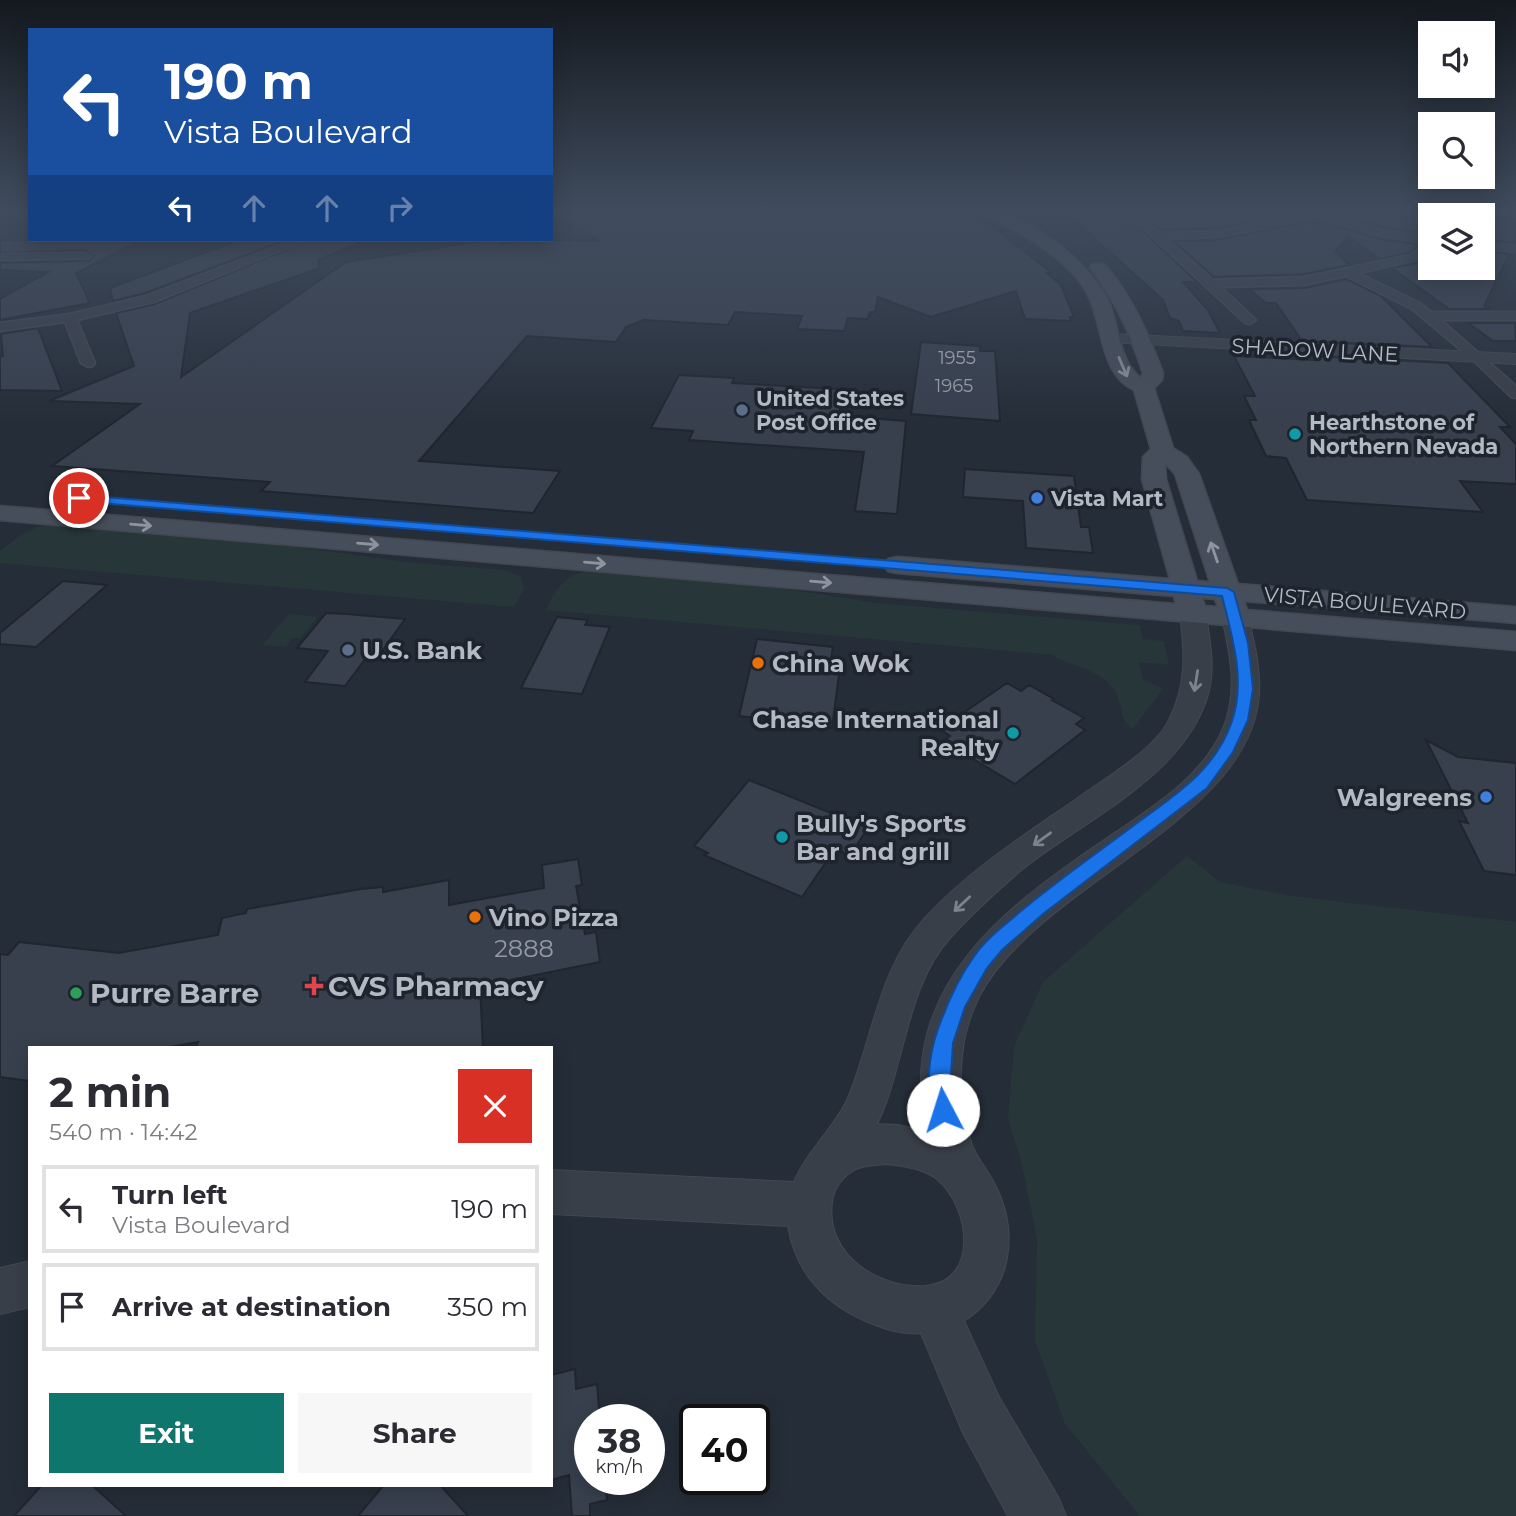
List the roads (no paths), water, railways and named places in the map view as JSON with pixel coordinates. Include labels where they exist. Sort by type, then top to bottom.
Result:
[{"type":"main road","points":[[1086,282],[1096,294],[1114,339],[1122,370],[1134,383],[1143,386]]},
{"type":"main road","points":[[1110,282],[1126,302],[1153,373],[1152,380],[1143,386]]},
{"type":"main road","points":[[1143,386],[1163,451],[1179,462],[1187,474],[1231,605]]},
{"type":"main road","points":[[1163,451],[1154,457],[1154,479],[1190,601]]},
{"type":"main road","name":"VISTA BOULEVARD","points":[[0,492],[1231,605],[1516,641]]},
{"type":"main road","name":"VISTA BOULEVARD","points":[[0,513],[1190,601]]},
{"type":"main road","name":"VISTA BOULEVARD","points":[[1231,605],[1516,615]]},
{"type":"street","points":[[0,327],[69,318],[150,299],[194,282]]},
{"type":"street","points":[[1209,282],[1250,320]]},
{"type":"street","points":[[1212,284],[1282,282]]},
{"type":"street","points":[[1368,282],[1401,297],[1430,316],[1516,394]]},
{"type":"street","points":[[1430,316],[1516,316]]},
{"type":"street","points":[[69,318],[88,363]]},
{"type":"street","name":"SHADOW LANE","points":[[1114,339],[1516,359]]},
{"type":"street","points":[[1190,601],[1198,652],[1198,676],[1193,698],[1179,730],[1143,767],[1008,863],[936,929],[903,986],[868,1100],[852,1131],[813,1189],[809,1205],[809,1219],[818,1252],[840,1278],[870,1298],[891,1307],[913,1311],[934,1309],[953,1301],[972,1287],[988,1247],[989,1230],[976,1192],[963,1174],[951,1149],[945,1127],[940,1074],[943,1043],[967,982],[995,945],[1070,882],[1174,807],[1216,768],[1234,736],[1244,705],[1245,673],[1231,605]]},
{"type":"street","points":[[826,1166],[851,1150],[866,1145],[888,1144],[911,1147],[941,1157],[963,1174]]},
{"type":"street","points":[[553,1192],[809,1205]]},
{"type":"street","points":[[0,1291],[28,1284]]},
{"type":"street","points":[[934,1309],[965,1384],[1019,1486],[1039,1516]]},
{"type":"place","name":"United States Post Office","points":[[742,410]]},
{"type":"place","name":"Hearthstone of Northern Nevada","points":[[1295,434]]},
{"type":"place","name":"Vista Mart","points":[[1037,498]]},
{"type":"place","name":"U.S. Bank","points":[[348,650]]},
{"type":"place","name":"China Wok","points":[[758,663]]},
{"type":"place","name":"Chase International Realty","points":[[1013,733]]},
{"type":"place","name":"Walgreens","points":[[1486,797]]},
{"type":"place","name":"Bully's Sports Bar and grill","points":[[782,837]]},
{"type":"place","name":"Vino Pizza","points":[[475,917]]},
{"type":"place","name":"CVS Pharmacy","points":[[314,986]]},
{"type":"place","name":"Purre Barre","points":[[76,993]]}]
